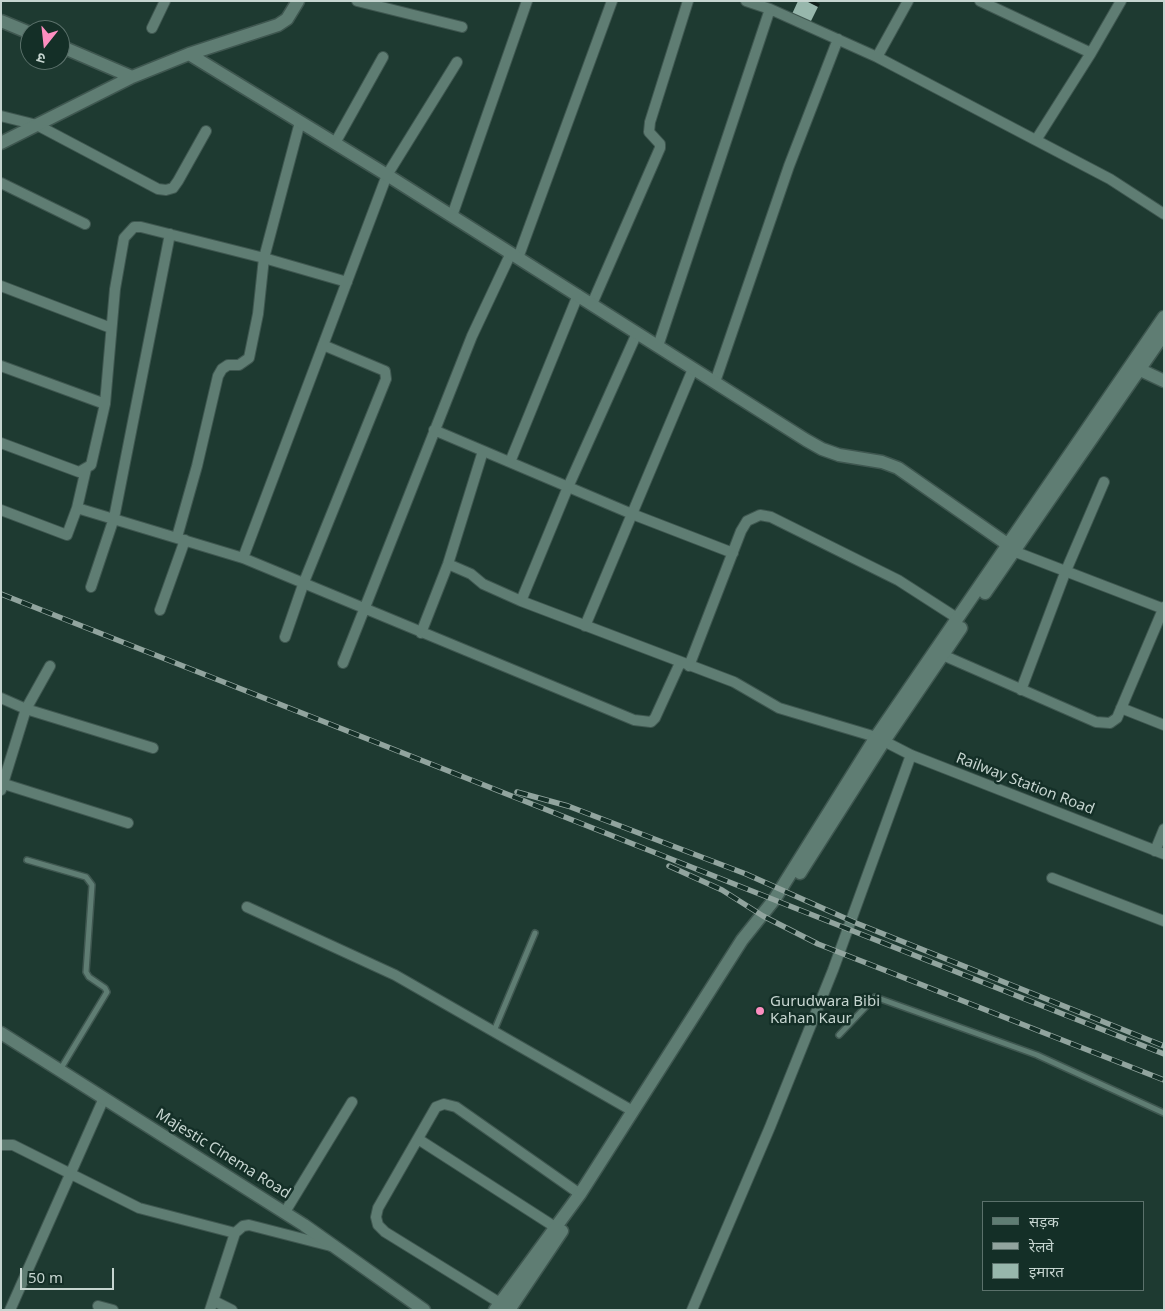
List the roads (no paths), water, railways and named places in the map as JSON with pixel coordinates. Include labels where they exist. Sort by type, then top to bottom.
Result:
[{"type":"street","points":[[152,28],[165,1]]},
{"type":"street","points":[[357,1],[462,27]]},
{"type":"street","points":[[452,216],[527,1]]},
{"type":"street","points":[[343,663],[363,608],[472,336],[514,255],[612,1]]},
{"type":"street","points":[[592,304],[660,148],[660,144],[649,132],[650,122],[688,1]]},
{"type":"street","points":[[746,1],[770,9],[877,57],[1110,179],[1164,214]]},
{"type":"street","points":[[877,57],[908,1]]},
{"type":"street","points":[[980,1],[1091,53]]},
{"type":"street","points":[[1036,140],[1091,53],[1121,1]]},
{"type":"street","points":[[1,143],[132,77],[189,54],[278,25],[287,19],[295,2]]},
{"type":"street","points":[[658,346],[770,9]]},
{"type":"street","points":[[1,21],[20,30]]},
{"type":"street","points":[[715,382],[790,166],[838,39]]},
{"type":"street","points":[[70,50],[132,77]]},
{"type":"street","points":[[189,54],[387,175],[822,449],[882,462],[898,468],[1008,548],[1065,573],[1164,608],[1121,708],[1116,718],[1110,723],[1103,724],[1020,690],[938,653]]},
{"type":"street","points":[[335,143],[382,57]]},
{"type":"street","points":[[243,558],[387,175],[457,62]]},
{"type":"street","points":[[1,116],[37,125],[158,189],[166,190],[172,188],[178,182],[206,131]]},
{"type":"street","points":[[160,610],[181,538],[218,376],[222,368],[228,365],[239,365],[249,358],[258,314],[264,258],[300,122]]},
{"type":"street","points":[[1,183],[84,224]]},
{"type":"street","points":[[1,443],[79,472],[92,465],[105,404],[114,290],[124,238],[128,231],[134,227],[170,234],[264,258],[347,282]]},
{"type":"street","points":[[91,587],[114,518],[170,234]]},
{"type":"street","points":[[1,286],[111,328]]},
{"type":"street","points":[[510,462],[578,295]]},
{"type":"street","points":[[1135,368],[1164,317]]},
{"type":"street","points":[[521,601],[568,487],[637,333]]},
{"type":"street","points":[[938,653],[957,618],[1135,368],[1164,334]]},
{"type":"street","points":[[285,637],[304,582],[386,375],[382,370],[323,345]]},
{"type":"street","points":[[1,366],[105,404]]},
{"type":"street","points":[[1135,368],[1164,381]]},
{"type":"street","points":[[585,626],[693,369]]},
{"type":"street","points":[[434,430],[632,514],[733,553]]},
{"type":"street","points":[[421,633],[448,564],[483,451]]},
{"type":"street","points":[[1,510],[67,535],[77,508],[86,469]]},
{"type":"street","points":[[1020,690],[1065,573],[1104,482]]},
{"type":"street","points":[[77,508],[243,558],[304,582],[421,633],[644,722],[651,722],[655,718],[685,665],[747,520],[760,515],[771,517],[898,580],[957,618]]},
{"type":"street","points":[[502,1308],[555,1227],[580,1194],[742,940],[774,900],[1008,548]]},
{"type":"street","name":"Railway Station Road","points":[[448,564],[470,574],[483,584],[521,601],[685,665],[734,682],[792,713],[880,739],[911,755],[1159,853]]},
{"type":"street","points":[[50,666],[26,709],[2,786],[128,823]]},
{"type":"street","points":[[1,698],[26,709],[153,748]]},
{"type":"street","points":[[1121,708],[1164,725]]},
{"type":"street","points":[[502,1308],[752,940],[811,858],[880,739]]},
{"type":"street","points":[[692,1310],[770,1127],[833,970],[911,755]]},
{"type":"street","points":[[1159,853],[1164,829]]},
{"type":"street","points":[[1052,878],[1164,921]]},
{"type":"street","points":[[247,907],[395,976],[632,1110]]},
{"type":"street","name":"Majestic Cinema Road","points":[[1,1033],[285,1212],[424,1310]]},
{"type":"street","points":[[10,1310],[104,1098]]},
{"type":"street","points":[[285,1212],[352,1102]]},
{"type":"street","points":[[502,1308],[385,1232],[378,1225],[376,1217],[378,1208],[436,1107],[444,1104],[450,1105],[464,1112],[580,1194]]},
{"type":"street","points":[[418,1139],[555,1227]]},
{"type":"street","points":[[1,1145],[12,1145],[139,1208],[235,1234]]},
{"type":"street","points":[[232,1310],[212,1305],[235,1234],[243,1226],[248,1225],[337,1248]]},
{"type":"street","points":[[98,1306],[113,1310]]},
{"type":"lane","points":[[27,860],[80,875],[90,881],[92,885],[86,972],[89,977],[105,988],[106,992],[60,1070]]},
{"type":"lane","points":[[494,1032],[535,934]]},
{"type":"lane","points":[[839,1035],[876,997],[1037,1055],[1164,1113]]},
{"type":"railway","points":[[1,594],[1164,1054]]},
{"type":"railway","points":[[517,792],[568,806],[746,874],[856,923],[1164,1046]]},
{"type":"railway","points":[[669,866],[722,890],[763,916],[818,944],[1164,1080]]},
{"type":"place","name":"Gurudwara Bibi Kahan Kaur","points":[[760,1011]]}]
